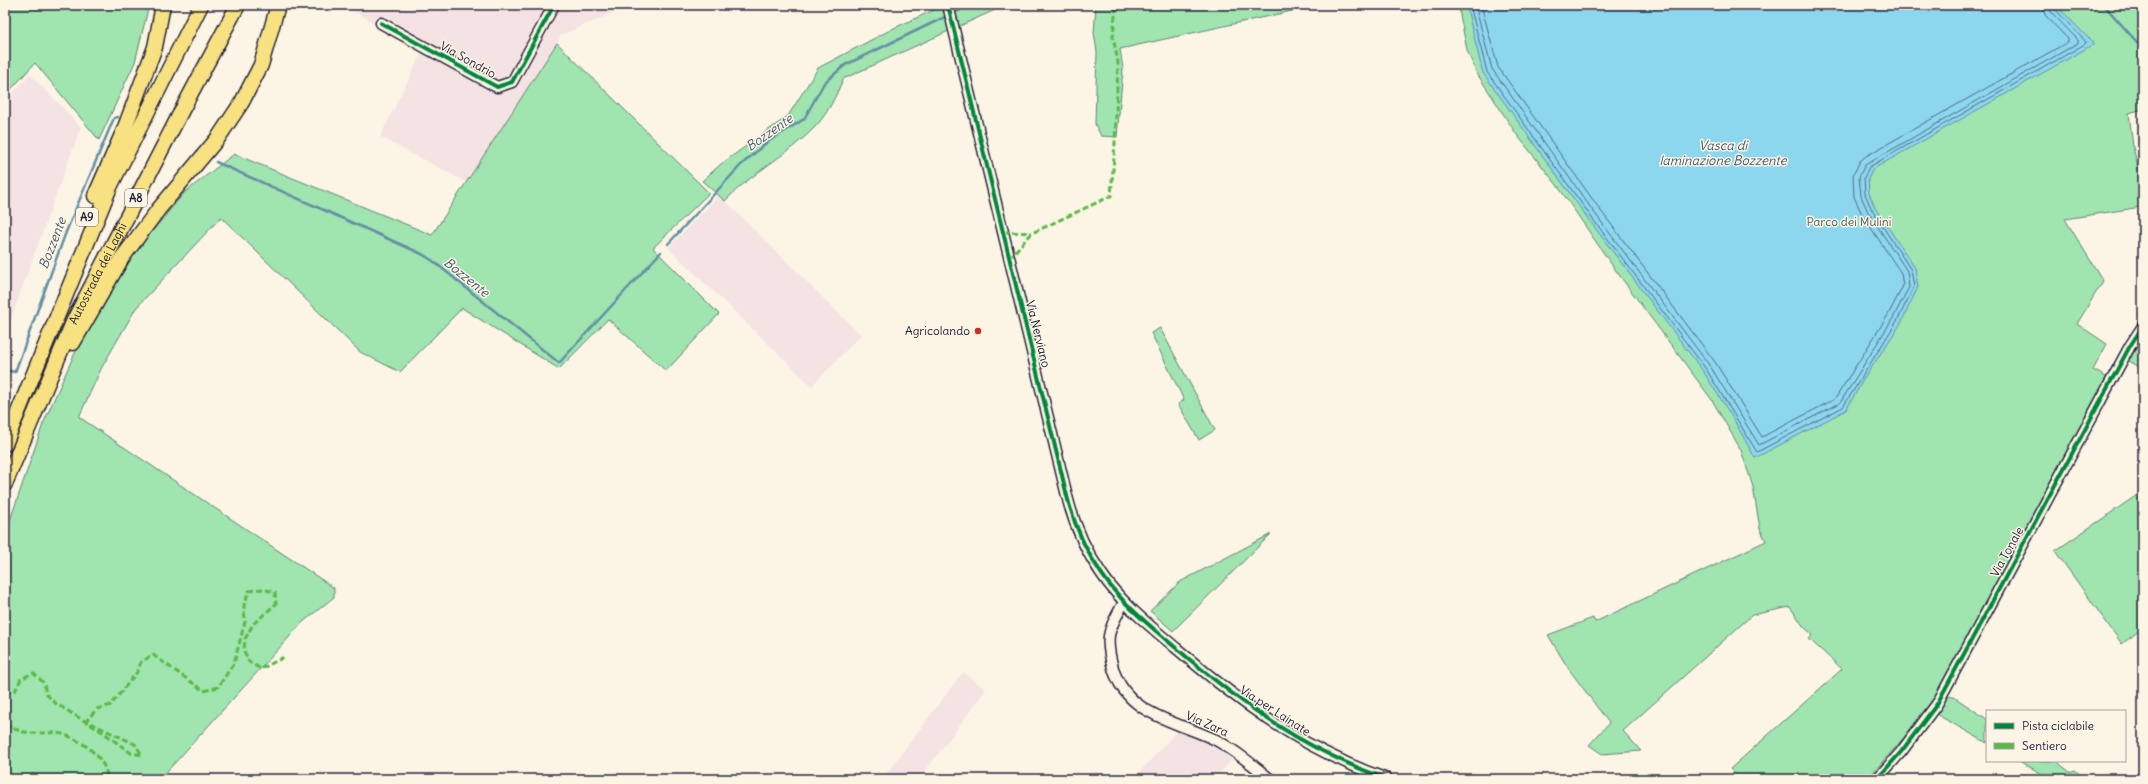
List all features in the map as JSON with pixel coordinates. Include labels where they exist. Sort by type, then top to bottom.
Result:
[{"type":"highway","name":"A9","points":[[5,427],[138,93],[155,47],[163,5]]},
{"type":"highway","name":"Autostrada dei Laghi","points":[[5,444],[110,187],[201,5]]},
{"type":"highway","name":"Autostrada dei Laghi","points":[[5,484],[74,320],[183,108],[238,5]]},
{"type":"highway","points":[[42,395],[122,258],[158,210],[218,138],[242,102],[261,66],[278,7]]},
{"type":"street","name":"Via Sondrio","points":[[381,23],[497,87],[512,82],[554,5]]},
{"type":"street","name":"Via Nerviano","points":[[948,6],[1070,508],[1078,531],[1092,558],[1109,584],[1124,602],[1166,639]]},
{"type":"street","name":"Via Tonale","points":[[1877,779],[1901,752],[1937,704],[2130,346],[2143,326]]},
{"type":"street","name":"Via Zara","points":[[1124,602],[1109,631],[1108,645],[1116,677],[1129,697],[1153,714],[1225,746],[1270,779]]},
{"type":"street","name":"Via per Lainate","points":[[1166,639],[1228,692],[1278,727],[1325,754],[1387,779]]},
{"type":"street","points":[[1885,779],[1897,762],[1901,752]]},
{"type":"shaded area","points":[[344,5],[633,5],[561,35],[466,182],[380,137],[422,52]]},
{"type":"shaded area","points":[[30,74],[81,127],[5,335],[5,102]]},
{"type":"shaded area","points":[[719,195],[861,335],[812,386],[668,248]]},
{"type":"shaded area","points":[[963,672],[986,690],[919,779],[882,779]]},
{"type":"shaded area","points":[[1179,729],[1218,744],[1235,756],[1215,779],[1133,779]]},
{"type":"green space","points":[[5,5],[149,5],[135,62],[99,140],[35,63],[5,96]]},
{"type":"green space","points":[[945,5],[1006,5],[843,79],[832,103],[817,125],[795,145],[747,181],[725,201],[702,181],[721,164],[788,116],[818,68],[894,28]]},
{"type":"green space","points":[[1096,5],[1319,5],[1120,49],[1123,69],[1117,137],[1101,136],[1095,124],[1097,52],[1094,33]]},
{"type":"green space","name":"Parco dei Mulini","points":[[1458,5],[2143,5],[2143,109],[2129,113],[2133,147],[2141,180],[2141,207],[2065,219],[2103,281],[2077,324],[2107,344],[2093,370],[2108,378],[1937,696],[1954,697],[1986,718],[1986,742],[1929,710],[1867,779],[1740,779],[1730,769],[1842,669],[1809,639],[1813,635],[1804,627],[1790,607],[1752,615],[1623,731],[1641,751],[1602,754],[1589,745],[1609,723],[1568,668],[1548,635],[1593,618],[1595,622],[1766,541],[1760,529],[1753,487],[1741,450],[1712,400],[1614,268],[1557,185],[1517,135],[1476,72],[1467,50]]},
{"type":"green space","points":[[557,43],[709,193],[653,248],[719,314],[666,371],[608,319],[559,369],[462,308],[400,372],[360,352],[221,217],[136,308],[102,367],[79,417],[334,588],[334,597],[303,622],[160,779],[16,779],[5,771],[5,535],[43,424],[73,357],[121,269],[184,193],[234,154],[432,235]]},
{"type":"green space","points":[[1160,328],[1215,430],[1199,440],[1178,404],[1184,400],[1151,333]]},
{"type":"green space","points":[[2143,336],[2143,369],[2129,361]]},
{"type":"green space","points":[[2143,491],[2143,628],[2122,644],[2055,551]]},
{"type":"green space","points":[[1271,534],[1173,631],[1150,611],[1180,582]]},
{"type":"green space","points":[[2021,762],[2057,762],[2070,772],[2075,770],[2086,779],[2051,779]]},
{"type":"water","name":"Vasca di laminazione Bozzente","points":[[1466,5],[2056,5],[2094,44],[1873,169],[1868,179],[1869,193],[1875,208],[1915,268],[1918,287],[1901,323],[1863,380],[1846,410],[1755,458],[1734,420],[1703,371],[1589,220],[1483,73]]},
{"type":"waterway","name":"Bozzente","points":[[953,13],[972,5]]},
{"type":"waterway","name":"Bozzente","points":[[2104,5],[2143,49]]},
{"type":"waterway","name":"Bozzente","points":[[668,244],[741,165],[766,143],[804,119],[824,83],[845,65],[949,15]]},
{"type":"waterway","name":"Bozzente","points":[[5,370],[15,372],[66,232],[114,118],[118,117]]},
{"type":"waterway","name":"Bozzente","points":[[216,162],[422,254],[433,261],[559,363],[661,252]]},
{"type":"marked path","points":[[1009,258],[1032,233],[1111,196],[1115,143],[1118,62],[1113,37],[1116,5]]},
{"type":"marked path","points":[[1003,232],[1032,233]]},
{"type":"marked path","points":[[5,692],[15,691],[21,679],[33,673],[44,683],[46,694],[55,703],[104,733],[131,753],[142,755],[135,744],[86,721],[97,709],[111,705],[137,672],[141,662],[153,655],[204,691],[218,687],[234,663],[245,622],[244,605],[249,591],[261,589],[275,592],[276,604],[253,624],[245,639],[244,651],[249,662],[261,669],[286,656]]},
{"type":"marked path","points":[[5,725],[28,733],[58,733],[70,737],[85,745],[98,757],[106,771],[107,779]]},
{"type":"cycle path","points":[[381,23],[497,87],[512,82],[554,5]]},
{"type":"cycle path","points":[[948,5],[1067,496],[1073,517],[1090,555],[1109,584],[1126,604],[1201,669],[1250,707],[1275,724],[1328,754],[1387,779]]},
{"type":"cycle path","points":[[1877,779],[1901,752],[1937,704],[2130,346],[2143,326]]},
{"type":"place","name":"Agricolando","points":[[978,331]]}]
